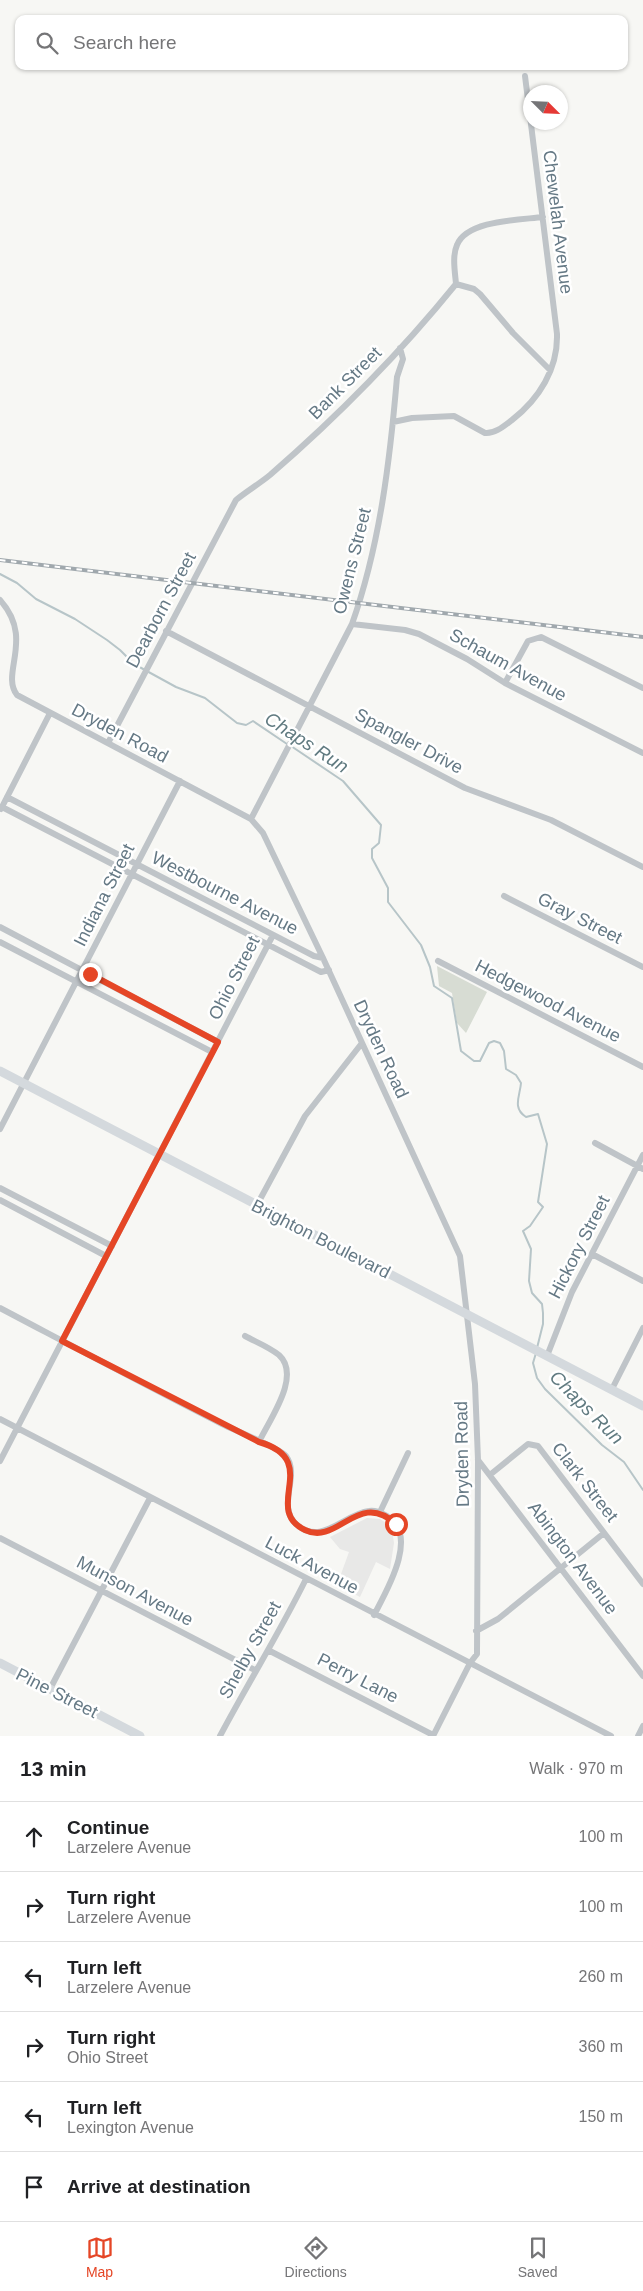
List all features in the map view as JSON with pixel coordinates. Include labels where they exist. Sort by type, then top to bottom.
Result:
[{"type":"street","name":"Chewelah Avenue","points":[[393,422],[412,418],[454,416],[485,433],[498,430],[527,408],[540,392],[550,370],[557,350],[557,334],[525,76]]},
{"type":"street","points":[[543,217],[480,226],[464,235],[456,248],[456,284],[474,289],[480,294],[513,333],[550,370]]},
{"type":"street","name":"Bank Street","points":[[244,493],[270,475],[348,403],[400,348],[456,284]]},
{"type":"street","name":"Owens Street","points":[[251,819],[352,624],[366,582],[380,516],[398,377],[403,359],[400,348]]},
{"type":"street","name":"Dearborn Street","points":[[108,743],[142,675],[236,500],[244,493]]},
{"type":"street","name":"Dryden Road","points":[[0,600],[10,614],[17,632],[16,655],[10,680],[11,687],[17,695],[251,819],[263,833],[329,970],[460,1256],[475,1384],[478,1460],[477,1654],[470,1663],[433,1735]]},
{"type":"street","name":"Schaum Avenue","points":[[352,624],[405,630],[419,634],[467,659],[505,683],[643,753]]},
{"type":"street","name":"Spangler Drive","points":[[166,631],[466,788],[551,820],[643,867]]},
{"type":"street","points":[[505,683],[528,641],[541,637],[643,688]]},
{"type":"street","points":[[1,809],[50,713]]},
{"type":"street","name":"Indiana Street","points":[[0,1129],[180,782]]},
{"type":"street","name":"Westbourne Avenue","points":[[7,797],[314,956],[323,958]]},
{"type":"street","name":"Westbourne Avenue","points":[[1,809],[267,946],[321,972],[329,970]]},
{"type":"street","name":"Gray Street","points":[[504,896],[643,968]]},
{"type":"street","points":[[0,928],[218,1042]]},
{"type":"street","name":"Ohio Street","points":[[0,1460],[273,935]]},
{"type":"street","points":[[0,942],[212,1052]]},
{"type":"street","name":"Hedgewood Avenue","points":[[438,961],[643,1067]]},
{"type":"street","points":[[257,1205],[305,1116],[362,1043]]},
{"type":"street","name":"Brighton Boulevard","points":[[0,1071],[643,1406]]},
{"type":"street","points":[[595,1144],[640,1167]]},
{"type":"street","name":"Hickory Street","points":[[544,1355],[592,1254],[640,1167],[643,1154]]},
{"type":"street","points":[[0,1188],[112,1246]]},
{"type":"street","points":[[0,1200],[106,1256]]},
{"type":"street","points":[[592,1254],[643,1281]]},
{"type":"street","points":[[0,1308],[259,1442],[272,1446],[286,1456],[291,1473],[289,1512],[292,1519],[306,1530],[326,1531],[369,1511],[380,1512],[396,1524],[401,1539],[394,1577],[374,1615]]},
{"type":"street","points":[[612,1390],[643,1328]]},
{"type":"street","points":[[245,1336],[274,1351],[288,1369],[286,1386],[259,1442]]},
{"type":"street","name":"Luck Avenue","points":[[0,1419],[374,1615],[470,1663],[597,1733],[611,1736]]},
{"type":"street","name":"Clark Street","points":[[490,1474],[528,1444],[538,1446],[643,1584]]},
{"type":"street","points":[[380,1512],[408,1454]]},
{"type":"street","name":"Abington Avenue","points":[[478,1460],[643,1676]]},
{"type":"street","points":[[50,1689],[150,1498]]},
{"type":"street","points":[[476,1631],[488,1626],[604,1533]]},
{"type":"street","name":"Munson Avenue","points":[[0,1538],[255,1670]]},
{"type":"street","name":"Shelby Street","points":[[220,1736],[306,1579]]},
{"type":"street","name":"Perry Lane","points":[[268,1650],[433,1735]]},
{"type":"street","name":"Pine Street","points":[[0,1663],[140,1736]]},
{"type":"street","points":[[638,1736],[643,1726]]},
{"type":"shaded area","points":[[437,966],[487,992],[466,1033],[457,1023],[452,993],[439,986]]},
{"type":"shaded area","points":[[367,1518],[380,1519],[389,1525],[392,1530],[394,1543],[390,1569],[376,1562],[360,1597],[337,1585],[349,1552],[340,1549],[330,1537]]},
{"type":"waterway","name":"Chaps Run","points":[[0,574],[17,583],[36,599],[75,619],[107,640],[134,664],[176,687],[205,698],[237,723],[246,725],[253,721],[287,744]]},
{"type":"waterway","name":"Chaps Run","points":[[291,746],[343,781],[381,825],[379,843],[372,849],[372,858],[388,888],[388,902],[421,945],[430,967],[434,986],[452,998],[461,1051],[474,1061],[480,1061],[489,1043],[494,1041],[500,1043],[504,1051],[506,1069],[516,1075],[521,1083],[518,1102],[519,1110],[526,1117],[538,1114],[547,1144],[538,1202],[543,1207],[530,1226],[523,1231],[531,1249],[529,1281],[532,1293],[542,1304],[543,1324],[537,1348]]},
{"type":"waterway","name":"Chaps Run","points":[[536,1353],[533,1363],[537,1378],[545,1389],[602,1445],[624,1462],[643,1490]]},
{"type":"railway","points":[[0,560],[643,637]]},
{"type":"route","points":[[90,974],[218,1042],[62,1341],[259,1442],[280,1450],[286,1456],[291,1473],[288,1494],[289,1512],[292,1519],[306,1530],[315,1532],[326,1531],[369,1511],[380,1512],[396,1524]]}]
